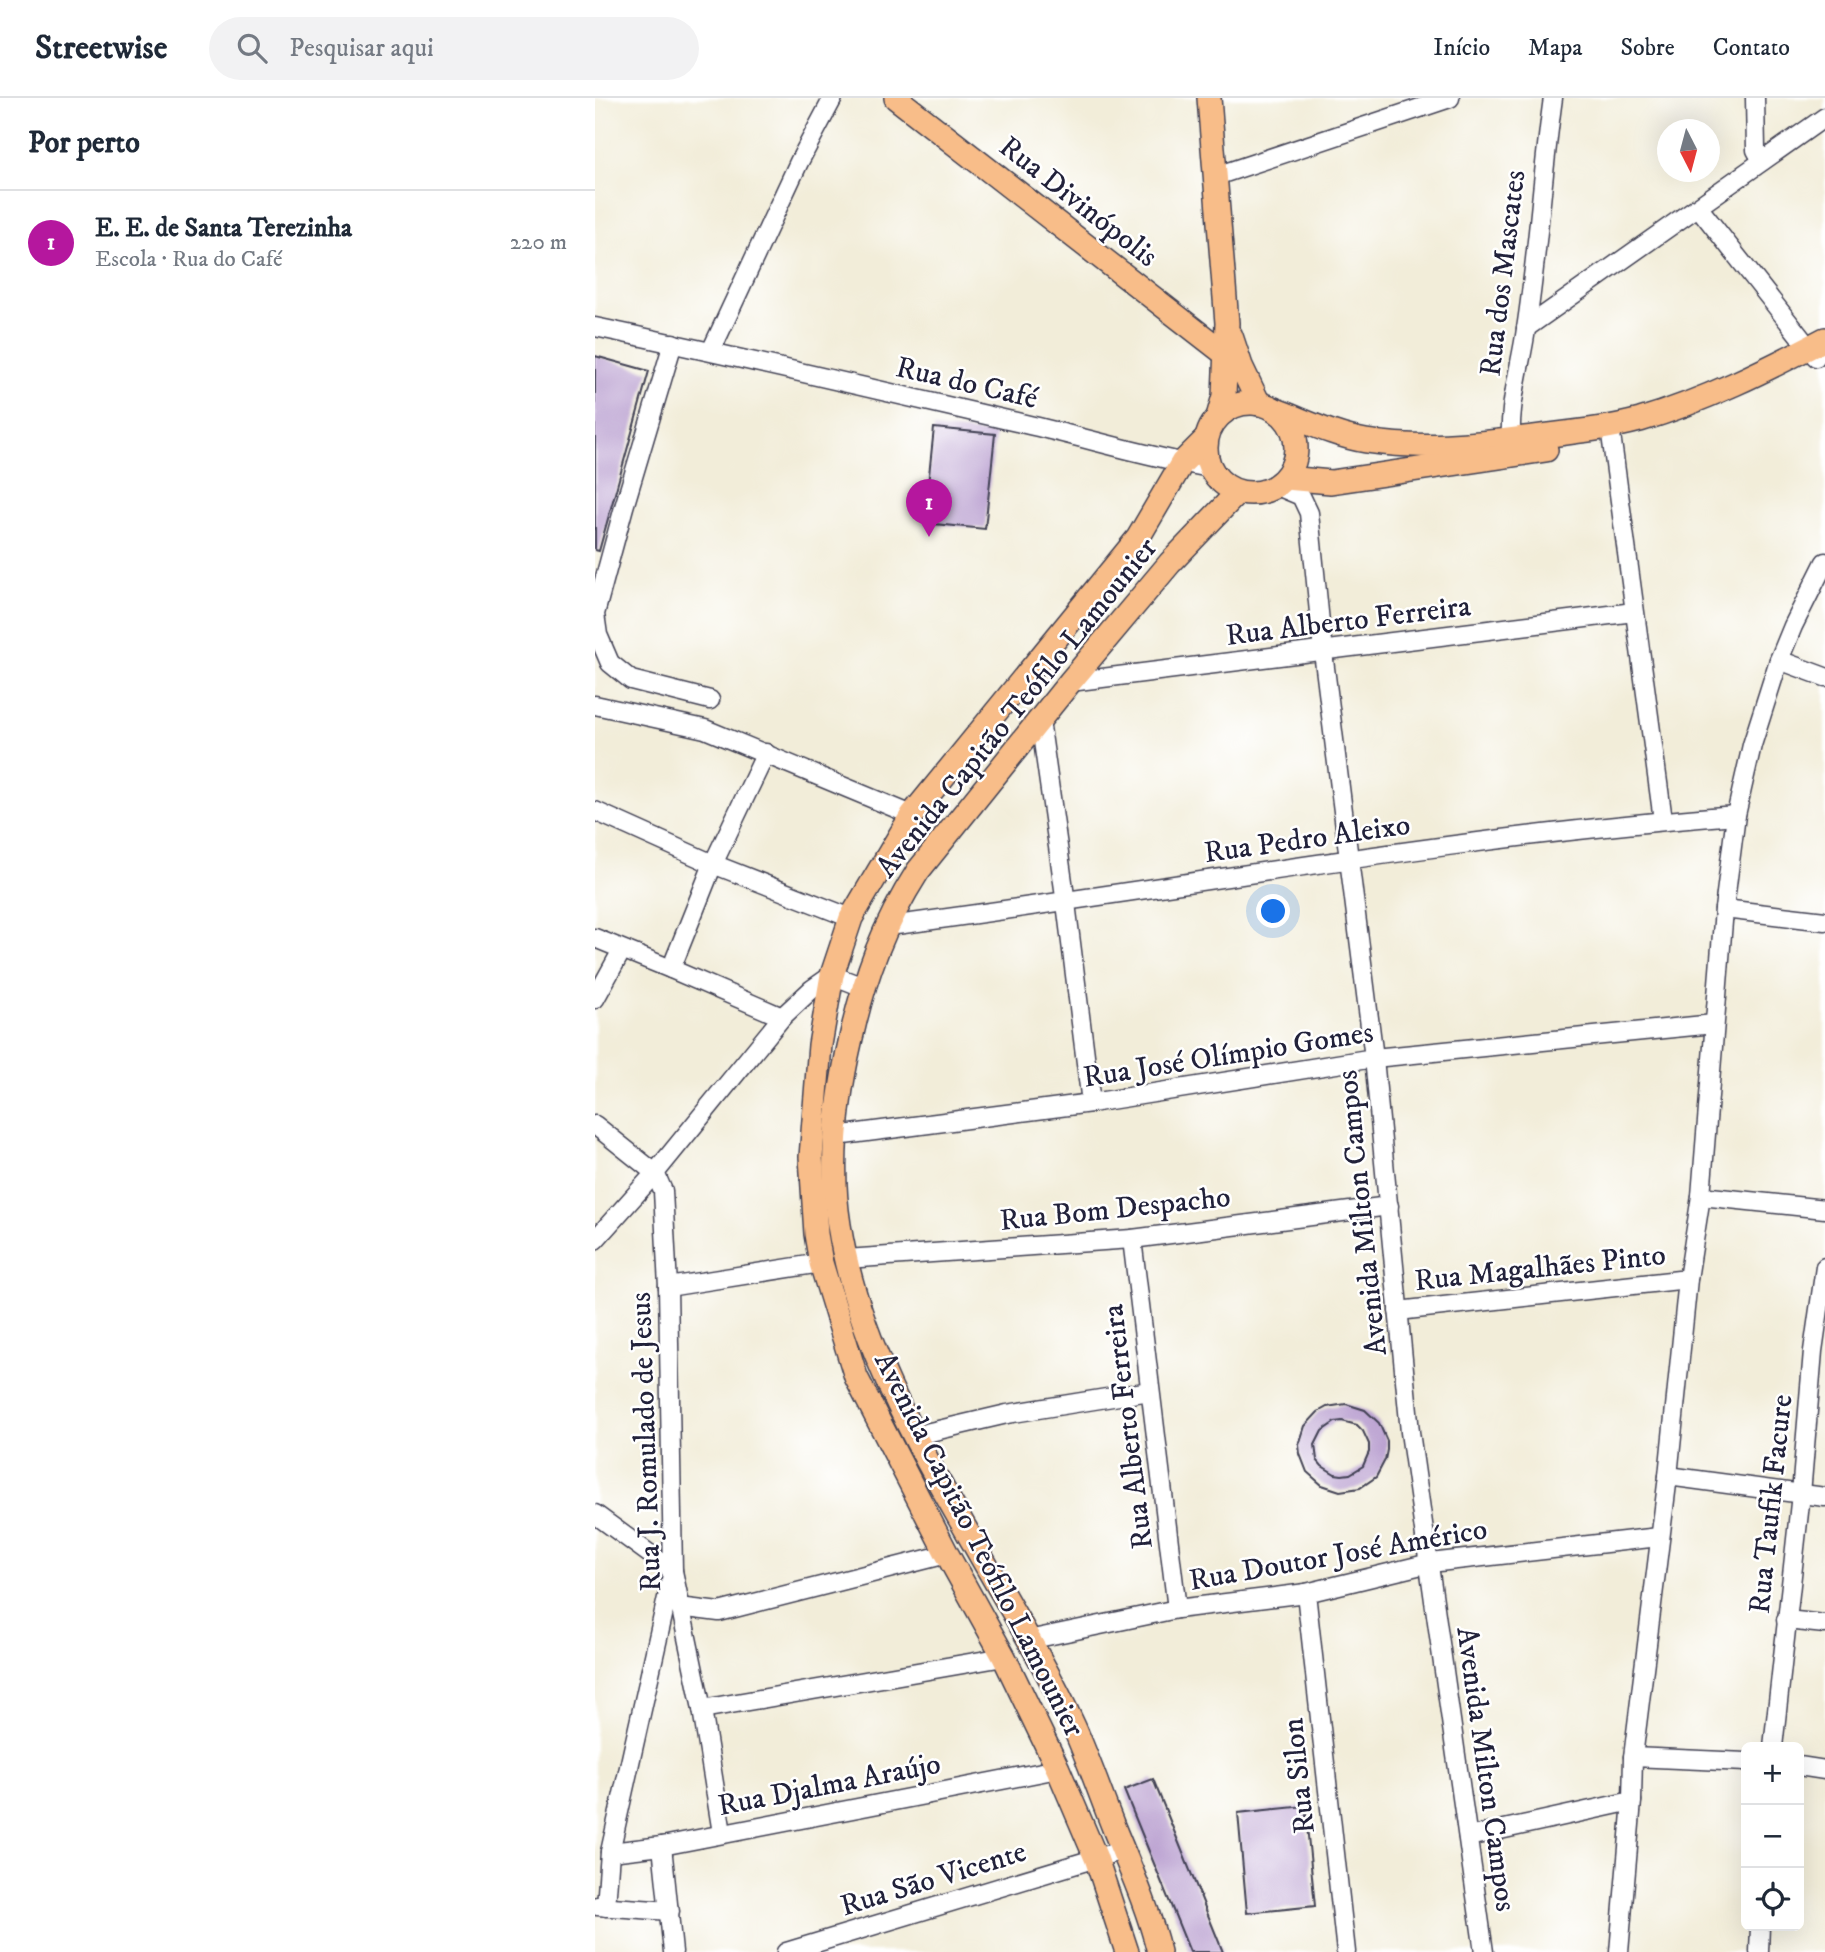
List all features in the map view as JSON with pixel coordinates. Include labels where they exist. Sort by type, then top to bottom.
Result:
[{"type":"main road","name":"Rua Divinópolis","points":[[896,98],[1224,352]]},
{"type":"main road","points":[[1209,98],[1227,323],[1224,396],[1218,417],[1205,440],[1206,456],[1218,480],[1238,492],[1258,493],[1281,482],[1331,482],[1512,448],[1610,433],[1819,349]]},
{"type":"main road","points":[[1227,323],[1241,366],[1268,407],[1287,421],[1295,435],[1297,450],[1294,465],[1281,482]]},
{"type":"main road","points":[[1218,417],[1230,408],[1244,403],[1268,407],[1343,436],[1365,441],[1404,445],[1512,448]]},
{"type":"main road","name":"Avenida Capitão Teófilo Lamounier","points":[[1127,1952],[1095,1858],[1058,1769],[1004,1657],[947,1555],[856,1377],[821,1263],[815,1234],[811,1157],[820,1045],[832,975],[851,918],[912,815],[1138,538],[1182,463],[1205,440]]},
{"type":"main road","name":"Avenida Capitão Teófilo Lamounier","points":[[1159,1952],[1123,1850],[1073,1726],[1028,1640],[913,1436],[872,1349],[846,1259],[837,1201],[836,1136],[843,1073],[863,987],[873,956],[901,898],[918,871],[1070,682],[1170,563],[1238,492]]},
{"type":"main road","points":[[1044,1742],[1073,1726]]},
{"type":"street","points":[[711,351],[799,162],[833,98]]},
{"type":"street","points":[[1216,176],[1450,98]]},
{"type":"street","name":"Rua dos Mascates","points":[[1512,448],[1553,98]]},
{"type":"street","points":[[1755,98],[1756,150],[1762,161]]},
{"type":"street","points":[[1527,328],[1825,117]]},
{"type":"street","points":[[1699,208],[1819,349]]},
{"type":"street","name":"Rua do Café","points":[[595,327],[711,351],[1211,468]]},
{"type":"street","points":[[673,343],[595,614],[598,635],[610,663],[631,680],[710,700]]},
{"type":"street","points":[[1610,433],[1664,820]]},
{"type":"street","name":"Avenida Milton Campos","points":[[1281,482],[1301,496],[1309,513],[1323,652],[1374,1058],[1411,1432],[1484,1952]]},
{"type":"street","points":[[1619,1952],[1632,1801],[1633,1757],[1668,1476],[1688,1279],[1701,1196],[1724,909],[1736,815],[1752,745],[1779,660],[1825,562]]},
{"type":"street","name":"Rua Alberto Ferreira","points":[[1070,682],[1634,612]]},
{"type":"street","points":[[1779,660],[1825,677]]},
{"type":"street","points":[[595,705],[705,729],[766,752],[912,815]]},
{"type":"street","points":[[1040,720],[1091,1104]]},
{"type":"street","points":[[671,969],[713,864],[766,752]]},
{"type":"street","points":[[595,811],[713,864],[851,918]]},
{"type":"street","name":"Rua Pedro Aleixo","points":[[888,926],[1066,902],[1348,858],[1664,820],[1736,815]]},
{"type":"street","points":[[1724,909],[1825,921]]},
{"type":"street","points":[[595,938],[782,1017]]},
{"type":"street","points":[[595,999],[622,950]]},
{"type":"street","points":[[595,1240],[655,1173],[782,1017],[812,989],[832,975],[863,987]]},
{"type":"street","name":"Rua José Olímpio Gomes","points":[[836,1136],[1091,1104],[1374,1058],[1714,1024]]},
{"type":"street","points":[[595,1125],[655,1173]]},
{"type":"street","name":"Rua J. Romulado de Jesus","points":[[655,1173],[663,1191],[668,1287],[673,1571],[702,1709],[722,1833]]},
{"type":"street","points":[[1701,1196],[1825,1209]]},
{"type":"street","name":"Rua Bom Despacho","points":[[846,1259],[1132,1239],[1389,1206]]},
{"type":"street","name":"Rua Alberto Ferreira","points":[[1132,1239],[1177,1609]]},
{"type":"street","points":[[668,1287],[821,1263]]},
{"type":"street","name":"Rua Taufik Facure","points":[[1774,1742],[1819,1351],[1825,1267]]},
{"type":"street","name":"Rua Magalhães Pinto","points":[[1398,1311],[1688,1279]]},
{"type":"street","points":[[913,1436],[1007,1414],[1150,1391]]},
{"type":"street","points":[[1668,1476],[1825,1497]]},
{"type":"street","points":[[595,1514],[673,1571],[610,1852],[601,1906],[670,1910]]},
{"type":"street","name":"Rua Doutor José Américo","points":[[1028,1640],[1177,1609],[1306,1593],[1430,1563],[1659,1537]]},
{"type":"street","points":[[679,1607],[719,1612],[947,1555]]},
{"type":"street","name":"Rua Silon","points":[[1306,1593],[1346,1952]]},
{"type":"street","points":[[1786,1620],[1825,1624]]},
{"type":"street","points":[[702,1709],[1004,1657]]},
{"type":"street","points":[[1633,1757],[1741,1762]]},
{"type":"street","points":[[1804,1767],[1825,1769]]},
{"type":"street","name":"Rua Djalma Araújo","points":[[610,1852],[662,1846],[1058,1769]]},
{"type":"street","points":[[1468,1837],[1632,1801]]},
{"type":"street","points":[[662,1846],[673,1952]]},
{"type":"street","name":"Rua São Vicente","points":[[786,1952],[1123,1850]]},
{"type":"street","points":[[1759,1952],[1760,1931]]},
{"type":"building","points":[[595,356],[649,371],[599,551],[595,550]]},
{"type":"building","points":[[934,428],[995,434],[985,529],[924,523]]},
{"type":"building","points":[[1346,1404],[1365,1410],[1379,1423],[1387,1441],[1385,1460],[1376,1477],[1360,1488],[1340,1491],[1322,1485],[1307,1472],[1299,1445],[1305,1426],[1327,1407]],"holes":[[[1335,1422],[1357,1425],[1369,1444],[1369,1452],[1363,1466],[1350,1474],[1342,1475],[1322,1466],[1317,1460],[1315,1445],[1322,1431]]]},
{"type":"building","points":[[1153,1779],[1223,1952],[1190,1952],[1124,1790]]},
{"type":"building","points":[[1305,1806],[1315,1906],[1247,1913],[1238,1813]]},
{"type":"place","name":"E. E. de Santa Terezinha","points":[[929,537]]}]
